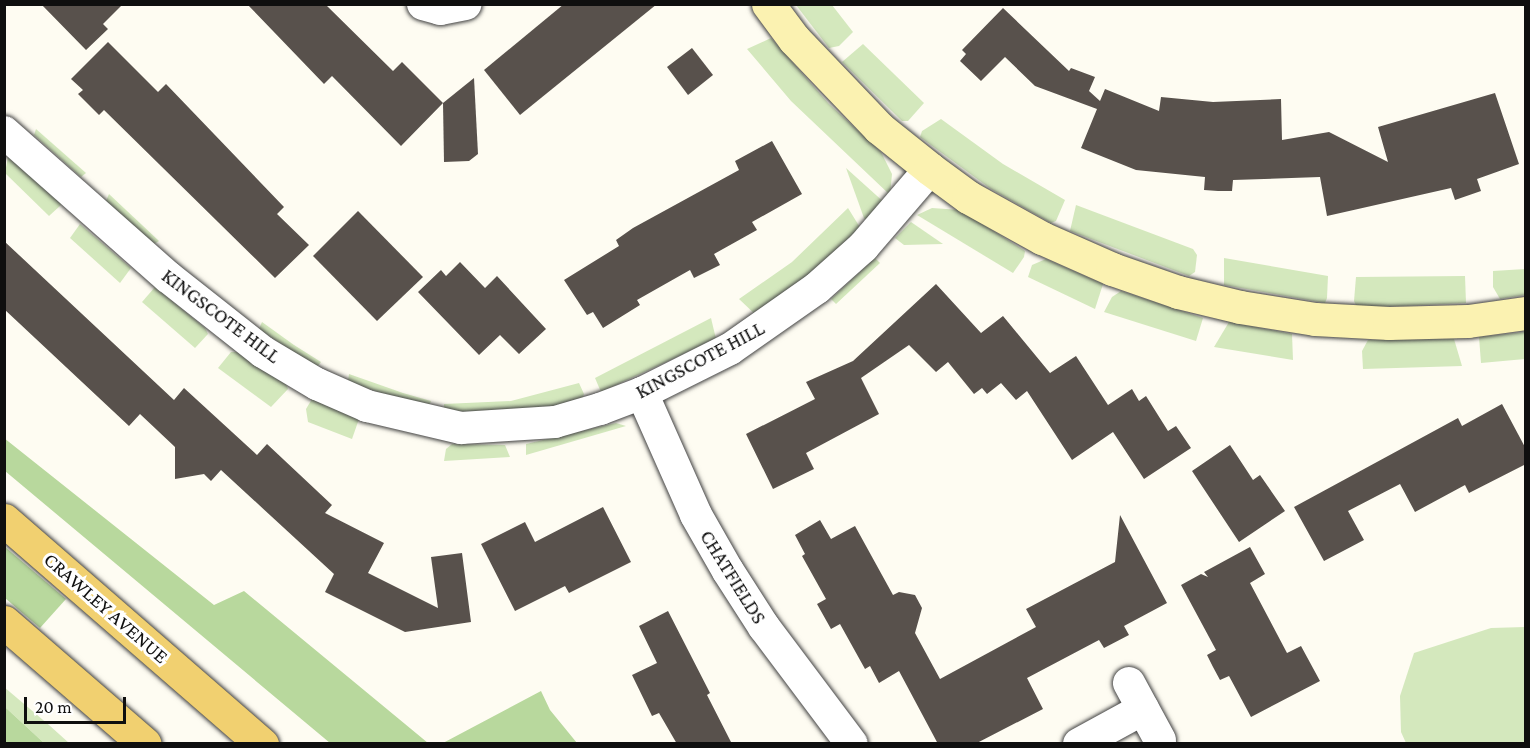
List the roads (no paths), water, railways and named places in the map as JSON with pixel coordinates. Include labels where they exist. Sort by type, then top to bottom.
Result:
[{"type":"main road","name":"CRAWLEY AVENUE","points":[[4,520],[262,744]]},
{"type":"main road","points":[[4,622],[145,744]]},
{"type":"street","points":[[423,4],[440,9],[466,4]]},
{"type":"street","points":[[768,4],[794,39],[879,128],[930,169],[968,197],[1042,238],[1123,273],[1240,307],[1315,319],[1389,323],[1468,321],[1526,313]]},
{"type":"street","name":"KINGSCOTE HILL","points":[[4,132],[217,318],[299,374],[367,406],[461,428],[510,428],[555,422],[642,393],[730,349],[817,288],[863,247],[930,169]]},
{"type":"street","name":"CHATFIELDS","points":[[642,393],[696,515],[728,571],[764,627],[852,744]]},
{"type":"street","points":[[1079,744],[1136,696],[1160,740]]}]
